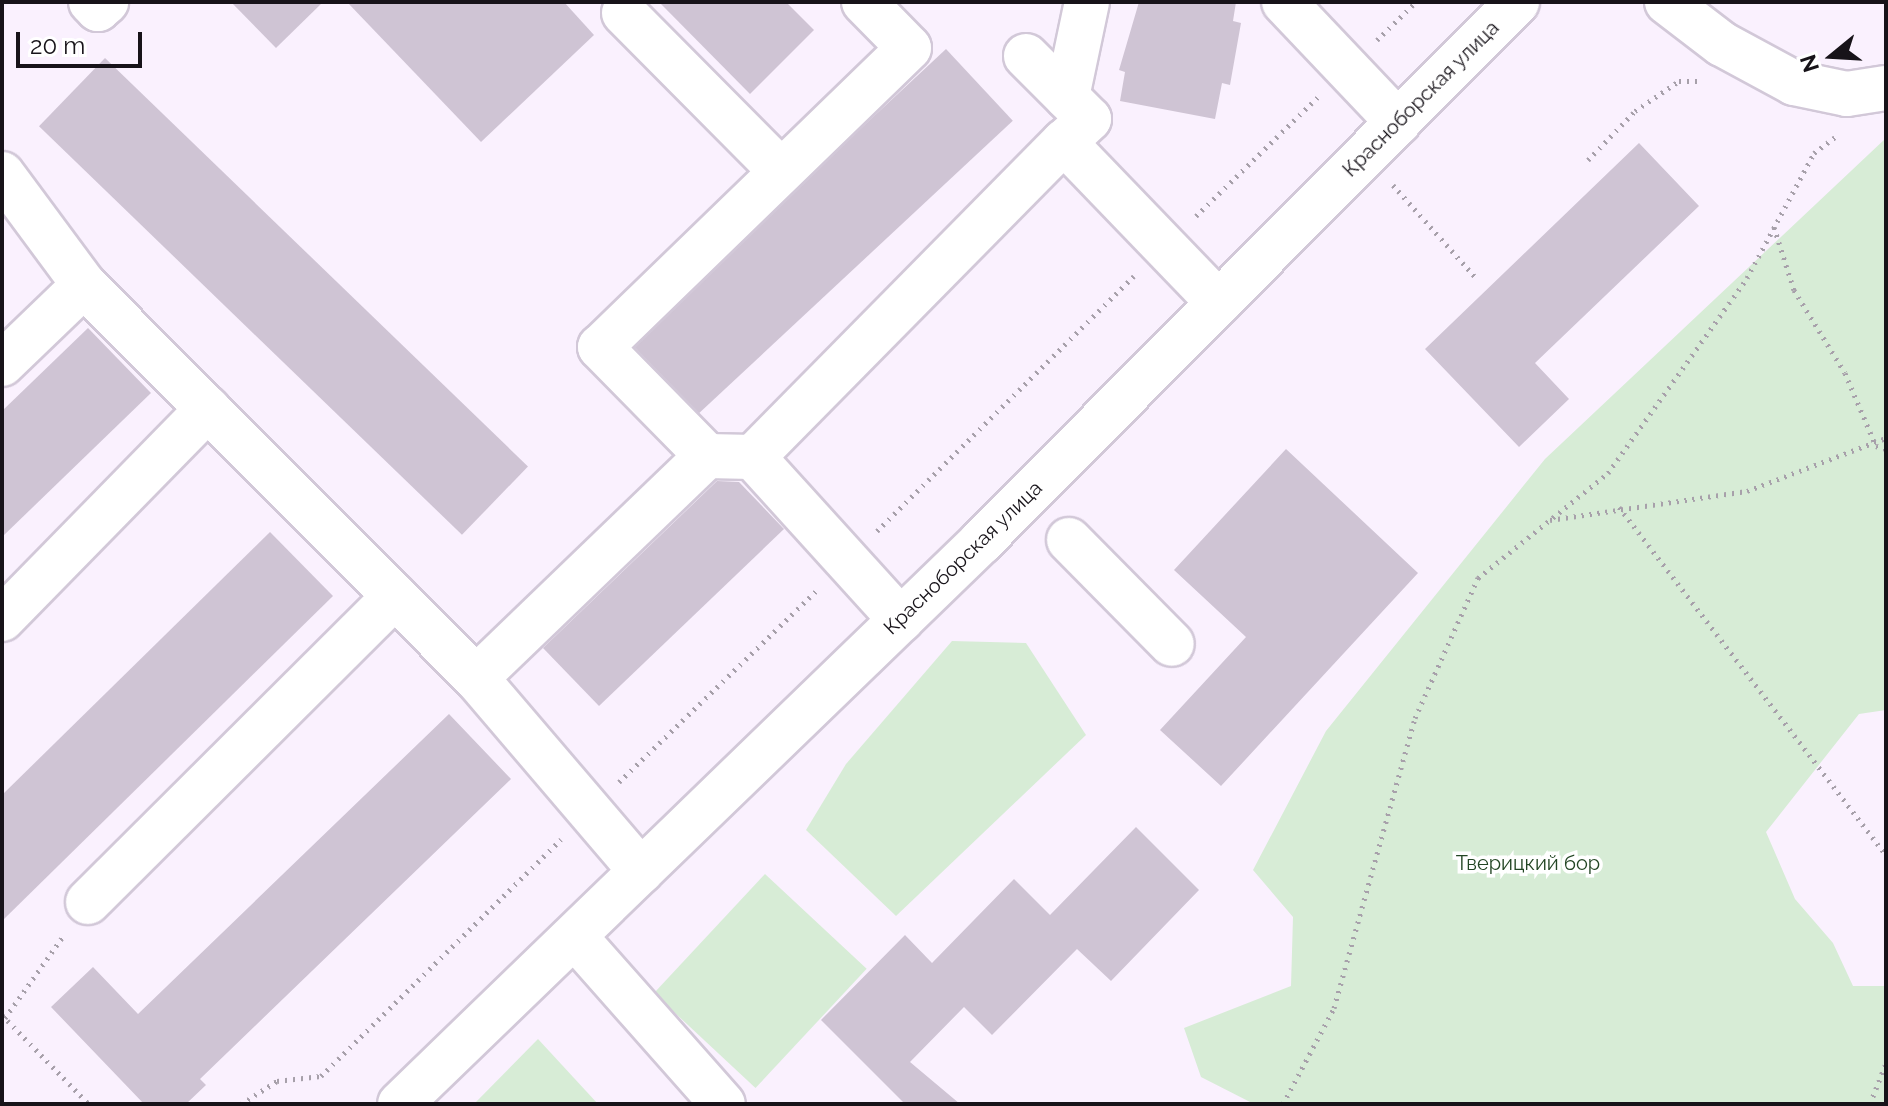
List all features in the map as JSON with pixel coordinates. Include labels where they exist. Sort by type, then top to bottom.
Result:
[{"type":"street","points":[[91,2],[98,9],[106,2]]},
{"type":"street","points":[[864,2],[909,48],[600,347],[707,456],[753,457],[901,620]]},
{"type":"street","points":[[1067,97],[1087,2]]},
{"type":"street","points":[[1284,2],[1398,122]]},
{"type":"street","name":"Красноборская улица","points":[[400,1104],[901,620],[1517,2]]},
{"type":"street","points":[[1667,2],[1722,44],[1794,83],[1847,94],[1886,88]]},
{"type":"street","points":[[624,13],[781,171]]},
{"type":"street","points":[[753,457],[1089,119],[1026,56]]},
{"type":"street","points":[[1064,142],[1219,303]]},
{"type":"street","points":[[2,174],[84,285],[476,678],[641,871]]},
{"type":"street","points":[[2,364],[84,285]]},
{"type":"street","points":[[2,619],[208,409]]},
{"type":"street","points":[[476,678],[707,456]]},
{"type":"street","points":[[1069,540],[1172,644]]},
{"type":"street","points":[[88,902],[395,596]]},
{"type":"street","points":[[575,937],[723,1104]]},
{"type":"path","points":[[1588,160],[1635,111],[1679,81],[1707,81]]},
{"type":"path","points":[[1283,1104],[1334,1008],[1415,718],[1478,578],[1608,473],[1747,278],[1814,153],[1850,125]]},
{"type":"path","points":[[1365,155],[1478,280]]},
{"type":"path","points":[[1774,227],[1794,290],[1845,373],[1876,446]]},
{"type":"path","points":[[1549,521],[1619,507],[1747,491],[1876,446],[1886,438]]},
{"type":"path","points":[[1876,446],[1886,449]]},
{"type":"path","points":[[1619,507],[1886,855]]},
{"type":"path","points":[[88,902],[3,1016],[89,1104]]},
{"type":"path","points":[[1870,1104],[1886,1063]]},
{"type":"green space","name":"Тверицкий бор","points":[[1886,138],[1886,710],[1859,714],[1766,832],[1795,899],[1833,943],[1853,986],[1886,986],[1886,1104],[1254,1104],[1201,1077],[1184,1028],[1291,986],[1293,917],[1253,870],[1326,731],[1545,459]]},
{"type":"green space","points":[[952,641],[1026,643],[1086,735],[896,916],[806,830],[846,764]]},
{"type":"green space","points":[[765,874],[867,969],[755,1088],[654,993]]},
{"type":"green space","points":[[538,1039],[598,1104],[474,1104]]},
{"type":"building","points":[[231,2],[323,2],[276,48]]},
{"type":"building","points":[[347,2],[564,2],[594,35],[481,142]]},
{"type":"building","points":[[659,2],[786,2],[814,30],[750,94]]},
{"type":"building","points":[[1139,2],[1236,2],[1233,21],[1241,23],[1230,85],[1222,83],[1215,119],[1120,101],[1125,72],[1119,70]]},
{"type":"building","points":[[946,49],[1013,121],[698,415],[631,343]]},
{"type":"building","points":[[105,58],[528,466],[462,535],[39,126]]},
{"type":"building","points":[[1639,143],[1699,206],[1535,363],[1569,399],[1519,447],[1425,349]]},
{"type":"building","points":[[88,328],[151,393],[2,537],[2,411]]},
{"type":"building","points":[[1286,449],[1418,573],[1221,786],[1160,730],[1246,637],[1174,570]]},
{"type":"building","points":[[717,481],[739,482],[784,529],[599,706],[543,648]]},
{"type":"building","points":[[270,532],[333,596],[2,921],[2,795]]},
{"type":"building","points":[[449,714],[511,779],[200,1079],[206,1085],[186,1104],[144,1104],[51,1007],[93,967],[138,1014]]},
{"type":"building","points":[[1136,827],[1199,890],[1111,981],[1077,949],[992,1035],[964,1007],[910,1062],[960,1104],[905,1104],[821,1020],[905,935],[932,963],[1014,879],[1050,915]]}]
